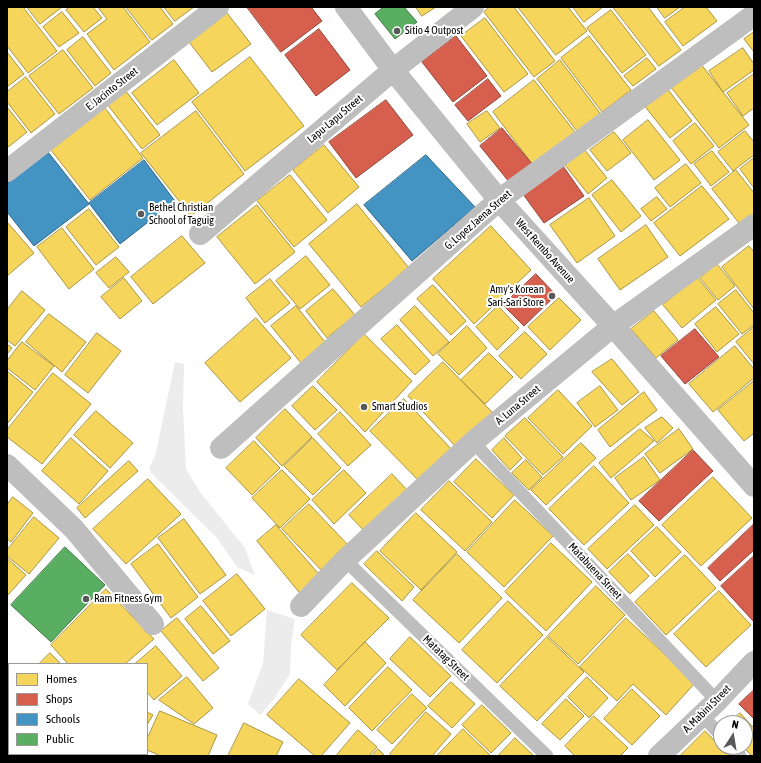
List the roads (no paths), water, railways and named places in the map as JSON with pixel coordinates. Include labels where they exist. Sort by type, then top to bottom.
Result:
[{"type":"street","name":"E. Jacinto Street","points":[[7,172],[218,7]]},
{"type":"street","name":"West Rembo Avenue","points":[[346,7],[393,70],[499,200],[613,326],[754,486]]},
{"type":"street","name":"Lapu-Lapu Street","points":[[200,234],[393,70],[473,7]]},
{"type":"street","name":"G. Lopez Jaena Street","points":[[221,448],[499,200],[754,15]]},
{"type":"street","name":"A. Luna Street","points":[[300,606],[345,560],[473,442],[613,326],[754,224]]},
{"type":"street","points":[[7,464],[74,529],[153,624]]},
{"type":"street","name":"A. Mabini Street","points":[[659,756],[754,662]]},
{"type":"lane","name":"Matabuena Street","points":[[473,442],[709,708],[713,717]]},
{"type":"lane","name":"Matatag Street","points":[[345,560],[547,756]]},
{"type":"place","name":"Sitio 4 Outpost","points":[[397,31]]},
{"type":"place","name":"Bethel Christian School of Taguig","points":[[141,214]]},
{"type":"place","name":"Amy's Korean Sari-Sari Store","points":[[552,296]]},
{"type":"place","name":"Smart Studios","points":[[364,407]]},
{"type":"place","name":"Ram Fitness Gym","points":[[86,599]]}]
